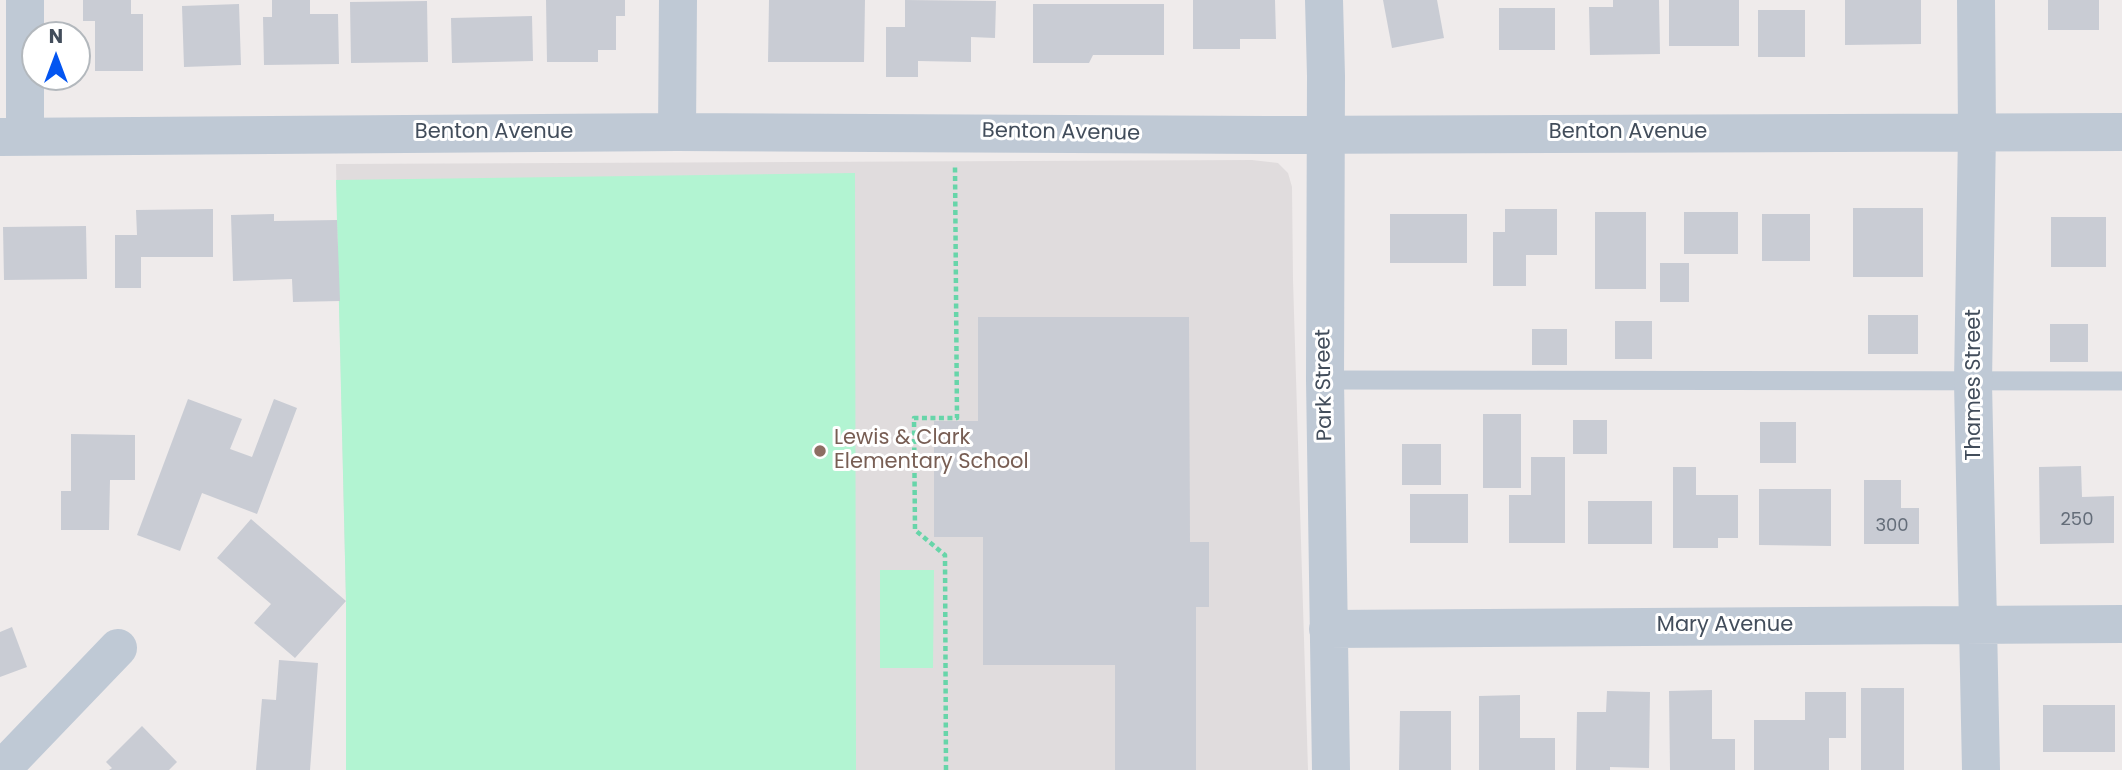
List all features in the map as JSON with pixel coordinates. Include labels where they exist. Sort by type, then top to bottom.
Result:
[{"type":"street","points":[[12,137],[25,0]]},
{"type":"street","points":[[677,132],[678,0]]},
{"type":"street","name":"Park Street","points":[[1324,0],[1325,380],[1331,770]]},
{"type":"street","name":"Thames Street","points":[[1976,0],[1973,382],[1981,770]]},
{"type":"street","name":"Benton Avenue","points":[[12,137],[677,132],[2122,132]]},
{"type":"street","name":"Mary Avenue","points":[[1328,629],[2122,624]]},
{"type":"street","points":[[1,770],[118,648]]},
{"type":"lane","points":[[1325,380],[2122,382]]},
{"type":"path","points":[[946,770],[945,555],[915,530],[914,418],[957,418],[956,167]]},
{"type":"shaded area","name":"Lewis & Clark Elementary School","points":[[1252,160],[1278,163],[1288,173],[1292,187],[1308,770],[346,770],[346,601],[336,164]]},
{"type":"green space","points":[[855,173],[856,770],[346,770],[346,601],[336,180]]},
{"type":"green space","points":[[880,570],[934,570],[933,668],[880,668]]},
{"type":"building","points":[[83,0],[131,0],[131,14],[143,14],[143,71],[95,71],[95,21],[83,21]]},
{"type":"building","points":[[272,0],[310,0],[310,14],[338,14],[339,64],[264,65],[263,17],[272,17]]},
{"type":"building","points":[[546,0],[625,0],[625,16],[616,16],[616,50],[598,50],[598,62],[547,62]]},
{"type":"building","points":[[769,0],[865,0],[864,62],[768,62]]},
{"type":"building","points":[[905,0],[996,1],[995,38],[971,37],[971,62],[918,61],[918,77],[886,77],[886,27],[905,27]]},
{"type":"building","points":[[1193,0],[1275,0],[1276,39],[1240,39],[1240,49],[1193,49]]},
{"type":"building","points":[[1383,0],[1437,0],[1444,38],[1392,48]]},
{"type":"building","points":[[1613,0],[1659,0],[1660,54],[1590,55],[1589,7],[1613,7]]},
{"type":"building","points":[[1669,0],[1739,0],[1739,46],[1669,46]]},
{"type":"building","points":[[1845,0],[1921,0],[1921,44],[1845,45]]},
{"type":"building","points":[[2048,0],[2099,0],[2099,30],[2048,30]]},
{"type":"building","points":[[427,1],[428,62],[351,63],[350,2]]},
{"type":"building","points":[[239,4],[241,65],[184,67],[182,6]]},
{"type":"building","points":[[1033,4],[1164,4],[1164,55],[1093,55],[1089,63],[1033,63]]},
{"type":"building","points":[[1499,8],[1555,8],[1555,50],[1499,50]]},
{"type":"building","points":[[1758,10],[1805,10],[1805,57],[1758,57]]},
{"type":"building","points":[[532,16],[533,61],[452,63],[451,18]]},
{"type":"building","points":[[1853,208],[1923,208],[1923,277],[1853,277]]},
{"type":"building","points":[[213,209],[213,257],[141,257],[141,288],[115,288],[115,235],[137,235],[136,210]]},
{"type":"building","points":[[1505,209],[1557,209],[1557,255],[1526,255],[1526,286],[1493,286],[1493,232],[1505,232]]},
{"type":"building","points":[[1595,212],[1646,212],[1646,289],[1595,289]]},
{"type":"building","points":[[1684,212],[1738,212],[1738,254],[1684,254]]},
{"type":"building","points":[[274,214],[274,221],[337,220],[340,301],[293,302],[292,279],[233,281],[231,215]]},
{"type":"building","points":[[1390,214],[1467,214],[1467,263],[1390,263]]},
{"type":"building","points":[[1762,214],[1810,214],[1810,261],[1762,261]]},
{"type":"building","points":[[2051,217],[2106,217],[2106,267],[2051,267]]},
{"type":"building","points":[[86,226],[87,279],[4,280],[3,227]]},
{"type":"building","points":[[1660,263],[1689,263],[1689,302],[1660,302]]},
{"type":"building","points":[[1868,315],[1918,315],[1918,354],[1868,354]]},
{"type":"building","points":[[978,317],[1189,317],[1190,542],[1209,542],[1209,607],[1196,607],[1196,770],[1115,770],[1115,665],[983,665],[983,537],[934,537],[934,421],[978,421]]},
{"type":"building","points":[[1615,321],[1652,321],[1652,359],[1615,359]]},
{"type":"building","points":[[2050,324],[2088,324],[2088,362],[2050,362]]},
{"type":"building","points":[[1532,329],[1567,329],[1567,365],[1532,365]]},
{"type":"building","points":[[188,399],[242,419],[230,449],[252,457],[274,399],[297,408],[257,514],[202,493],[180,551],[137,535]]},
{"type":"building","points":[[1483,414],[1521,414],[1521,488],[1483,488]]},
{"type":"building","points":[[1573,420],[1607,420],[1607,454],[1573,454]]},
{"type":"building","points":[[1760,422],[1796,422],[1796,463],[1760,463]]},
{"type":"building","points":[[71,434],[135,435],[135,480],[110,480],[109,530],[61,530],[61,491],[71,491]]},
{"type":"building","points":[[1402,444],[1441,444],[1441,485],[1402,485]]},
{"type":"building","points":[[1531,457],[1565,457],[1565,543],[1509,543],[1509,495],[1531,495]]},
{"type":"building","points":[[2081,466],[2082,497],[2114,496],[2114,543],[2040,544],[2039,467]]},
{"type":"building","points":[[1673,467],[1696,467],[1696,495],[1738,495],[1738,538],[1718,538],[1718,548],[1673,548]]},
{"type":"building","points":[[1864,480],[1901,480],[1901,508],[1919,508],[1919,544],[1864,544]]},
{"type":"building","points":[[1759,489],[1831,489],[1831,546],[1759,545]]},
{"type":"building","points":[[1410,494],[1468,494],[1468,543],[1410,543]]},
{"type":"building","points":[[1588,501],[1652,501],[1652,544],[1588,544]]},
{"type":"building","points":[[251,519],[346,601],[295,658],[254,623],[271,604],[217,558]]},
{"type":"building","points":[[12,627],[27,667],[0,677],[0,632]]},
{"type":"building","points":[[279,660],[318,663],[310,770],[256,770],[262,699],[276,700]]},
{"type":"building","points":[[1861,688],[1904,688],[1904,770],[1861,770]]},
{"type":"building","points":[[1712,690],[1712,739],[1735,739],[1735,770],[1670,770],[1669,691]]},
{"type":"building","points":[[1607,691],[1650,692],[1649,768],[1576,770],[1577,712],[1606,712]]},
{"type":"building","points":[[1805,692],[1846,692],[1846,738],[1829,738],[1829,770],[1754,770],[1754,720],[1805,720]]},
{"type":"building","points":[[1520,695],[1520,738],[1555,738],[1555,770],[1479,770],[1479,696]]},
{"type":"building","points":[[2043,705],[2115,705],[2115,752],[2043,752]]},
{"type":"building","points":[[1400,711],[1451,711],[1451,770],[1399,770]]},
{"type":"building","points":[[142,726],[177,762],[169,770],[109,770],[112,768],[106,762]]},
{"type":"place","name":"Lewis & Clark Elementary School","points":[[820,451]]}]
